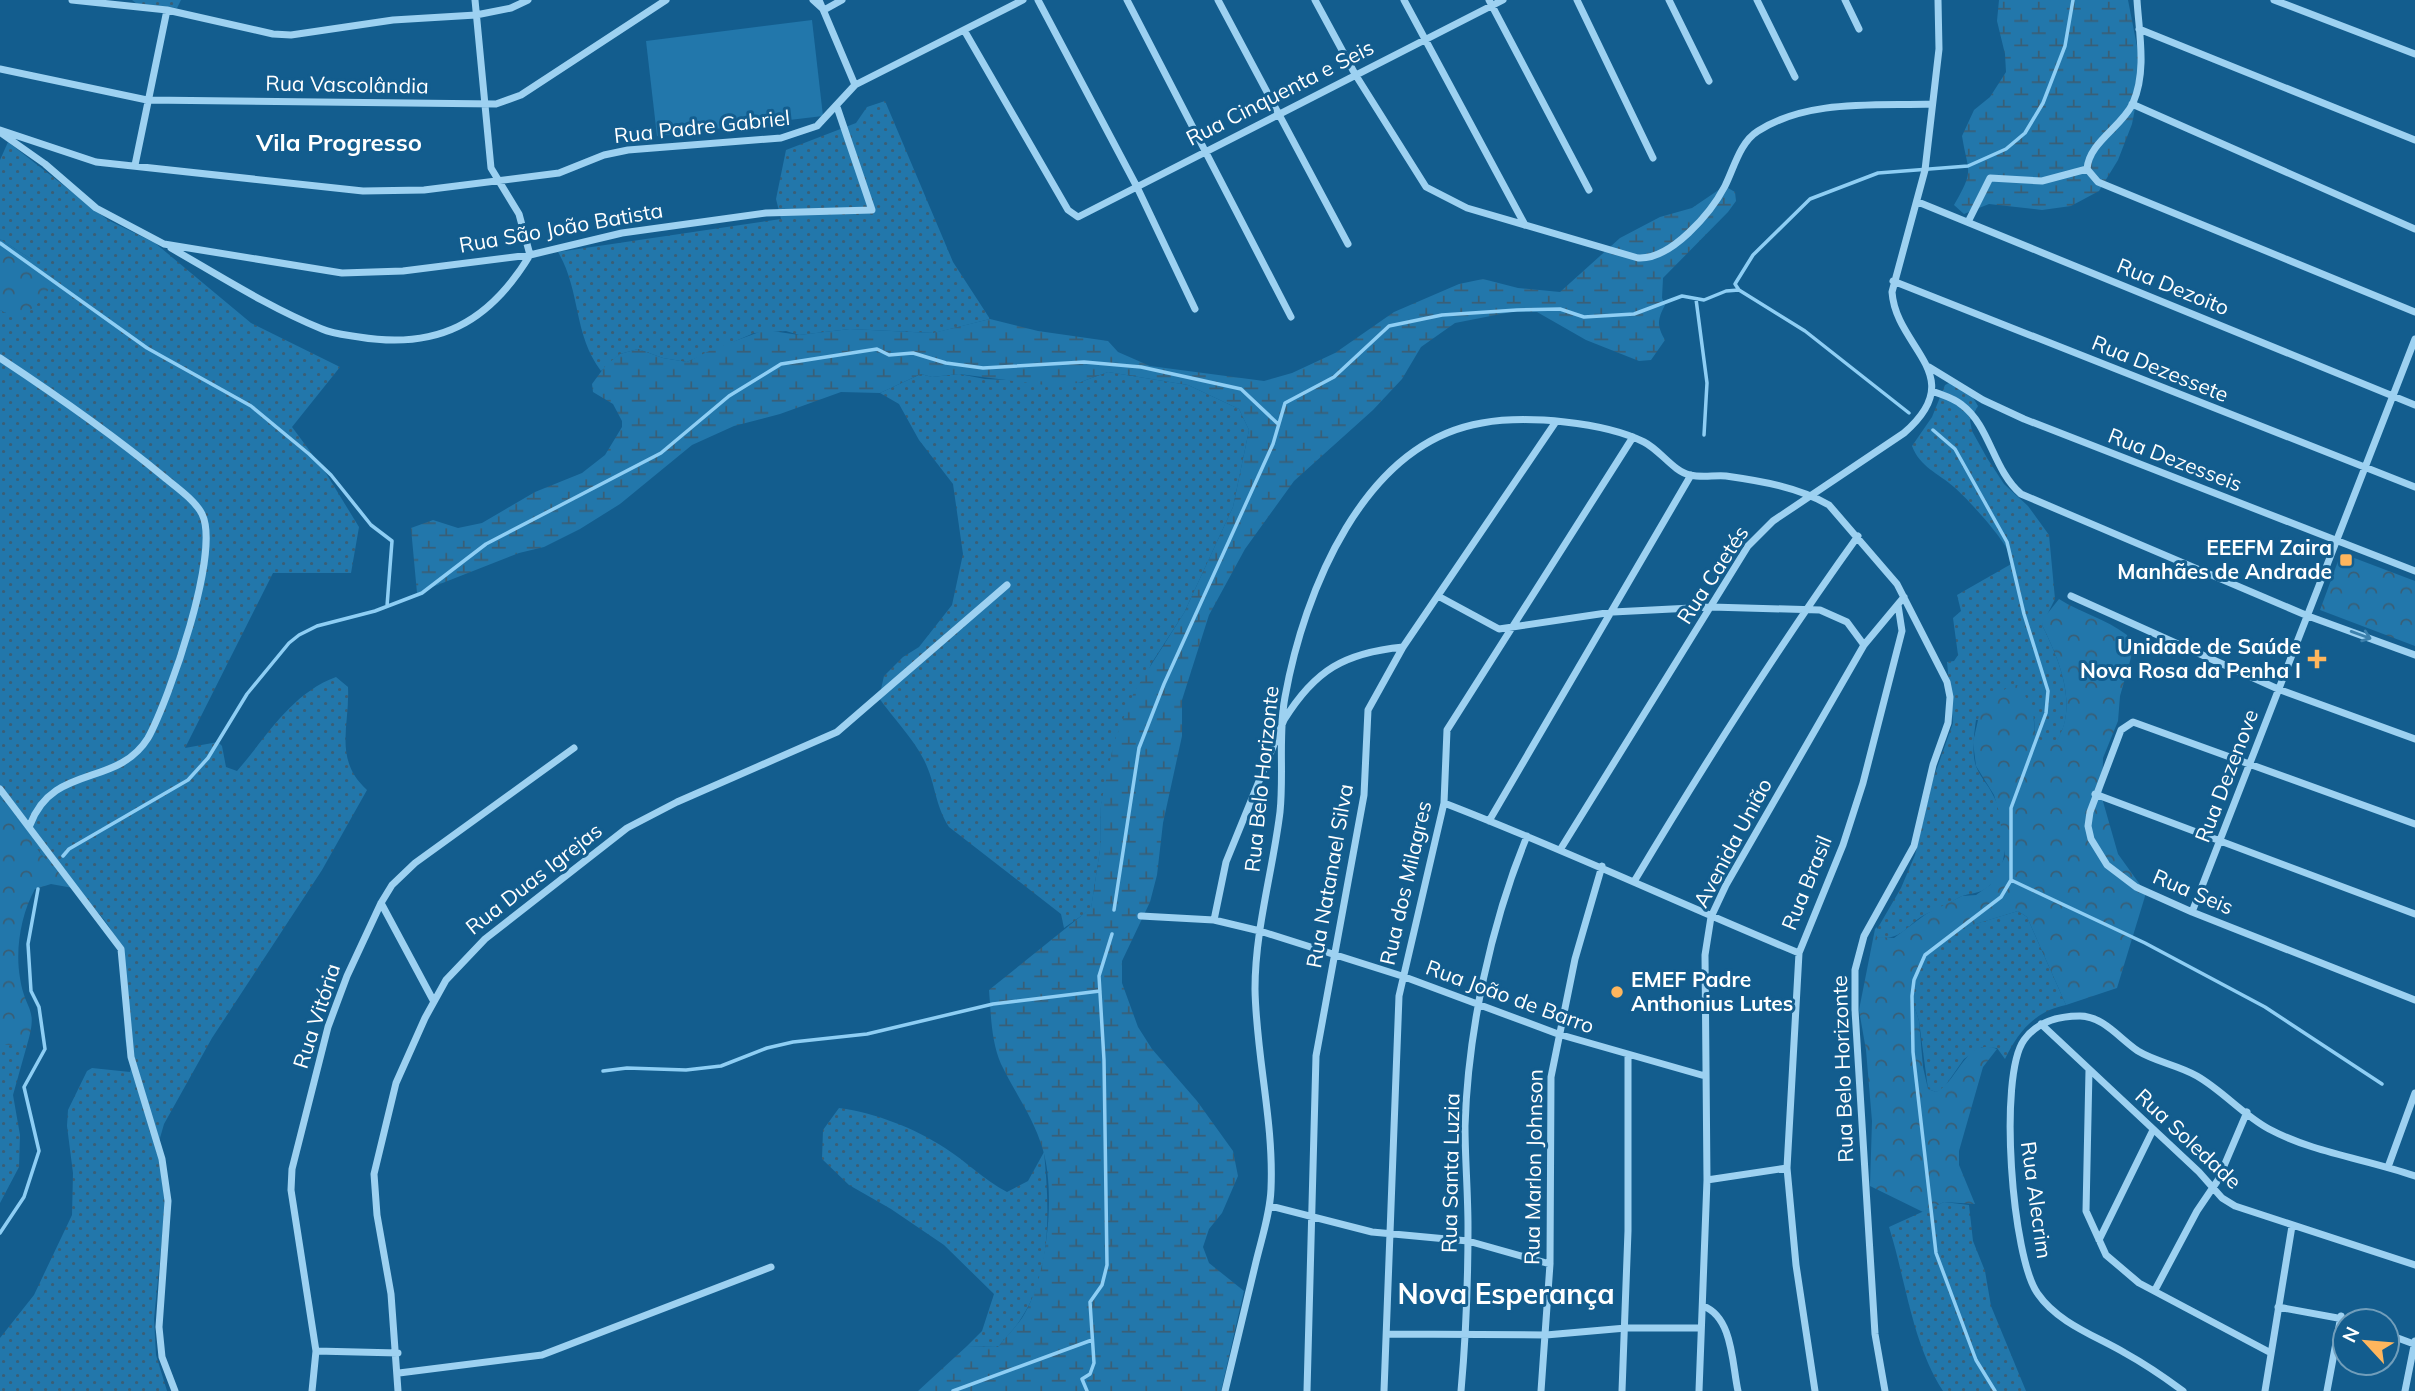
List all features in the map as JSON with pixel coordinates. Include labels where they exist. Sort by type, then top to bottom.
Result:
[{"type":"street","points":[[72,0],[167,10],[273,34],[291,35],[393,20],[476,15],[511,8],[528,0]]},
{"type":"street","points":[[164,244],[269,304],[325,331],[380,340],[426,338],[448,333],[462,326],[509,285],[530,255],[519,214],[491,168],[475,0]]},
{"type":"street","name":"Rua Vascolândia","points":[[0,69],[147,100],[496,104],[521,95],[666,0]]},
{"type":"street","points":[[813,0],[824,10]]},
{"type":"street","points":[[820,0],[855,85],[1023,0]]},
{"type":"street","points":[[824,10],[842,0]]},
{"type":"street","points":[[1038,0],[1137,187],[1195,309]]},
{"type":"street","points":[[1127,0],[1291,317]]},
{"type":"street","points":[[1218,0],[1348,244]]},
{"type":"street","points":[[1315,0],[1355,74],[1426,187],[1451,202],[1628,256],[1658,256],[1670,250],[1710,210],[1756,132],[1777,121],[1813,110],[1932,104]]},
{"type":"street","points":[[1405,0],[1525,225]]},
{"type":"street","name":"Rua Cinquenta e Seis","points":[[964,30],[1074,216],[1083,216],[1491,3],[1503,0]]},
{"type":"street","points":[[1577,0],[1653,158]]},
{"type":"street","points":[[1669,0],[1709,81]]},
{"type":"street","points":[[1757,0],[1796,78]]},
{"type":"street","points":[[1845,0],[1859,29]]},
{"type":"street","points":[[1938,0],[1940,28],[1925,170],[1918,202],[1893,281],[1893,302],[1929,367],[1932,391],[1954,400],[1972,415],[2003,474],[2021,494],[2308,616],[2415,655]]},
{"type":"street","points":[[2087,169],[2092,153],[2132,104],[2140,72],[2137,0]]},
{"type":"street","points":[[2274,0],[2415,54]]},
{"type":"street","points":[[1491,3],[1589,190]]},
{"type":"street","points":[[135,165],[167,10]]},
{"type":"street","points":[[2139,29],[2415,140]]},
{"type":"street","name":"Rua Padre Gabriel","points":[[0,131],[24,136],[68,156],[96,162],[363,191],[424,190],[559,173],[604,155],[628,150],[802,134],[817,126],[855,85]]},
{"type":"street","points":[[2132,104],[2415,229]]},
{"type":"street","name":"Rua São João Batista","points":[[0,131],[45,164],[96,208],[164,244],[342,273],[403,271],[530,255],[622,233],[766,213],[872,210],[837,107]]},
{"type":"street","points":[[1968,222],[1990,178],[2042,181],[2087,169]]},
{"type":"street","points":[[2087,169],[2098,182],[2415,313]]},
{"type":"street","name":"Rua Dezoito","points":[[1918,202],[2415,405]]},
{"type":"street","name":"Rua Dezessete","points":[[1893,281],[2415,487]]},
{"type":"street","name":"Rua Dezenove","points":[[2192,912],[2415,339]]},
{"type":"street","points":[[0,358],[143,460],[179,489],[201,513],[207,534],[200,587],[164,703],[141,750],[120,766],[82,777],[55,789],[36,808],[30,825]]},
{"type":"street","points":[[0,364],[10,365]]},
{"type":"street","name":"Rua Dezesseis","points":[[1929,367],[2002,410],[2415,571]]},
{"type":"street","name":"Rua Caetés","points":[[1560,850],[1737,561],[1759,533],[1911,427],[1924,413],[1932,391]]},
{"type":"street","name":"Rua Belo Horizonte","points":[[1225,1391],[1270,1206],[1272,1172],[1256,1007],[1260,931],[1281,805],[1283,720],[1288,685],[1318,583],[1340,537],[1373,492],[1409,455],[1436,438],[1462,426],[1487,422],[1581,425],[1633,437],[1647,443],[1690,475],[1723,476],[1814,496],[1835,510],[1887,569],[1947,682],[1950,711],[1914,846],[1864,936],[1856,970],[1855,1010],[1875,1334],[1885,1391]]},
{"type":"street","name":"Rua Natanael Silva","points":[[1307,1391],[1316,1056],[1364,795],[1368,710],[1403,647],[1555,423]]},
{"type":"street","name":"Rua dos Milagres","points":[[1384,1391],[1392,1236],[1398,1015],[1402,976],[1444,803],[1447,730],[1508,629],[1633,437]]},
{"type":"street","points":[[1489,821],[1557,702],[1613,612],[1690,475]]},
{"type":"street","points":[[1635,880],[1698,772],[1806,608],[1858,536]]},
{"type":"street","name":"Rua Duas Igrejas","points":[[398,1391],[398,1353],[377,1215],[374,1174],[397,1083],[433,1000],[446,980],[485,939],[627,828],[677,802],[837,732],[1007,585]]},
{"type":"street","points":[[1438,596],[1491,626],[1508,629],[1613,612],[1711,607],[1806,608],[1837,616],[1855,629],[1864,645]]},
{"type":"street","points":[[2071,596],[2278,689],[2415,739]]},
{"type":"street","name":"Avenida União","points":[[1699,1391],[1707,1180],[1705,955],[1711,917],[1726,885],[1864,645],[1904,597]]},
{"type":"street","name":"Rua Brasil","points":[[1815,1391],[1796,1265],[1787,1168],[1799,953],[1843,845],[1863,783],[1902,631],[1898,605]]},
{"type":"street","points":[[1214,920],[1226,862],[1283,720],[1308,685],[1334,665],[1351,657],[1403,647]]},
{"type":"street","name":"Rua Seis","points":[[2250,763],[2138,722],[2128,723],[2121,730],[2095,794],[2088,825],[2097,853],[2128,882],[2192,912],[2415,1000]]},
{"type":"street","name":"Rua Vitória","points":[[312,1391],[316,1351],[291,1190],[292,1170],[328,1027],[347,976],[392,885],[415,863],[574,748]]},
{"type":"street","points":[[2250,763],[2415,824]]},
{"type":"street","points":[[0,789],[30,825],[49,858],[121,949],[131,1058],[162,1159],[167,1192],[168,1230],[159,1327],[162,1357],[175,1391]]},
{"type":"street","points":[[2095,794],[2415,914]]},
{"type":"street","points":[[1444,803],[1602,866],[1711,917],[1799,953]]},
{"type":"street","name":"Rua Santa Luzia","points":[[1461,1391],[1467,1334],[1465,1126],[1479,1006],[1500,911],[1527,836]]},
{"type":"street","name":"Rua Marlon Johnson","points":[[1541,1391],[1550,1264],[1550,1093],[1558,1034],[1575,959],[1602,866]]},
{"type":"street","points":[[381,903],[433,1000]]},
{"type":"street","name":"Rua João de Barro","points":[[1141,916],[1214,920],[1260,931],[1402,976],[1558,1034],[1704,1076]]},
{"type":"street","points":[[2041,1024],[2067,1017],[2093,1019],[2139,1052],[2195,1075],[2257,1122],[2290,1138],[2415,1176]]},
{"type":"street","name":"Rua Soledade","points":[[2041,1024],[2222,1198],[2235,1206],[2292,1226],[2415,1265]]},
{"type":"street","name":"Rua Alecrim","points":[[2041,1024],[2025,1038],[2017,1054],[2009,1123],[2011,1169],[2031,1279],[2036,1292],[2061,1317],[2140,1362],[2183,1391]]},
{"type":"street","points":[[1622,1391],[1626,1328],[1628,1056]]},
{"type":"street","points":[[2089,1070],[2086,1211],[2106,1255],[2119,1269],[2271,1353]]},
{"type":"street","points":[[2388,1167],[2415,1093]]},
{"type":"street","points":[[2155,1290],[2212,1186],[2223,1172],[2247,1112]]},
{"type":"street","points":[[2099,1240],[2152,1130]]},
{"type":"street","points":[[1707,1180],[1787,1168]]},
{"type":"street","points":[[1270,1206],[1392,1236],[1468,1241],[1550,1264]]},
{"type":"street","points":[[2265,1391],[2292,1226]]},
{"type":"street","points":[[398,1373],[542,1355],[771,1267]]},
{"type":"street","points":[[1703,1306],[1715,1312],[1724,1326],[1738,1391]]},
{"type":"street","points":[[2278,1307],[2331,1315]]},
{"type":"street","points":[[1387,1334],[1546,1335],[1626,1328],[1702,1328]]},
{"type":"street","points":[[2405,1391],[2415,1342]]},
{"type":"street","points":[[316,1351],[398,1353]]},
{"type":"street","points":[[2327,1391],[2331,1370]]},
{"type":"green space","points":[[132,0],[181,0],[177,8],[137,4]]},
{"type":"green space","points":[[1999,0],[2128,0],[2142,72],[2132,124],[2118,160],[2099,191],[2071,206],[2042,210],[1989,204],[1964,214],[1954,205],[1965,184],[1968,171],[1962,136],[1974,110],[1990,97],[2006,72],[2005,54],[1997,21]]},
{"type":"green space","points":[[812,20],[823,116],[657,136],[646,41]]},
{"type":"green space","points":[[885,101],[953,262],[990,319],[934,333],[850,329],[799,335],[786,331],[754,333],[687,362],[663,358],[638,349],[620,354],[601,371],[586,342],[570,282],[558,252],[781,219],[776,199],[786,150],[856,123],[867,107]]},
{"type":"green space","points":[[8,142],[108,220],[155,243],[251,323],[340,367],[292,427],[324,470],[359,527],[351,573],[273,573],[185,748],[218,742],[222,746],[226,767],[237,771],[292,706],[305,694],[336,677],[348,687],[346,741],[350,766],[367,790],[322,870],[212,1038],[164,1124],[158,1145],[165,1208],[154,1319],[156,1355],[167,1391],[0,1391],[0,1338],[34,1295],[72,1215],[73,1173],[67,1126],[68,1110],[87,1071],[92,1068],[130,1072],[131,1068],[125,1036],[122,964],[115,937],[93,906],[41,854],[0,798],[0,310],[6,313],[31,259],[0,239],[0,160]]},
{"type":"green space","points":[[1728,188],[1735,192],[1736,201],[1663,278],[1662,298],[1665,305],[1659,323],[1665,340],[1651,360],[1639,361],[1586,340],[1537,312],[1516,311],[1455,323],[1421,347],[1402,379],[1373,410],[1294,481],[1245,549],[1209,615],[1182,700],[1182,736],[1163,823],[1157,875],[1150,902],[1122,961],[1122,983],[1138,1027],[1152,1049],[1197,1101],[1233,1151],[1238,1176],[1222,1213],[1209,1229],[1203,1247],[1209,1263],[1244,1291],[1221,1391],[918,1391],[967,1346],[998,1347],[1022,1318],[1038,1282],[1049,1212],[1047,1168],[1035,1127],[1006,1075],[995,1046],[989,990],[1091,908],[1100,850],[1101,804],[1114,742],[1134,692],[1184,613],[1233,507],[1249,430],[1239,409],[1188,385],[1108,372],[1078,383],[1045,385],[959,374],[932,377],[921,374],[880,393],[841,392],[780,414],[734,426],[692,445],[620,504],[580,529],[544,547],[519,553],[417,593],[411,528],[433,520],[458,528],[482,523],[535,492],[582,473],[605,455],[622,427],[622,421],[613,404],[593,392],[592,384],[606,365],[620,354],[638,349],[663,358],[687,362],[713,349],[765,330],[799,335],[850,329],[933,333],[990,319],[1038,331],[1108,341],[1118,352],[1150,366],[1264,381],[1292,373],[1335,353],[1394,312],[1459,284],[1483,279],[1518,288],[1560,292],[1620,238],[1660,217],[1692,208],[1720,189]]},
{"type":"green space","points":[[0,239],[31,259],[54,279],[40,302],[26,312],[9,314],[0,310]]},
{"type":"green space","points":[[1108,372],[1188,385],[1239,409],[1249,430],[1233,507],[1184,613],[1151,664],[1101,804],[1100,850],[1091,909],[1064,928],[1061,914],[949,827],[940,810],[924,760],[879,698],[884,676],[903,657],[919,647],[952,605],[963,554],[953,484],[919,440],[899,404],[880,393],[921,374],[932,377],[959,374],[985,379],[1078,383]]},
{"type":"green space","points":[[1951,382],[1972,396],[1978,406],[1970,420],[1972,431],[1987,458],[2004,484],[2028,506],[2049,535],[2055,599],[2042,625],[2060,668],[2066,715],[2055,744],[2042,743],[2035,734],[2034,718],[1976,720],[1973,747],[1975,763],[1998,805],[2004,829],[2004,855],[1996,877],[1986,889],[1967,894],[1923,915],[1900,934],[1886,938],[1876,937],[1876,931],[1901,888],[1915,855],[1932,782],[1953,723],[1947,662],[1954,661],[1958,655],[1953,618],[1961,611],[1957,595],[2013,563],[2006,546],[1979,512],[1954,487],[1925,465],[1912,446],[1932,417],[1945,385]]},
{"type":"green space","points":[[2341,553],[2415,581],[2415,646],[2320,610]]},
{"type":"green space","points":[[2059,599],[2127,635],[2132,654],[2120,696],[2118,721],[2103,758],[2102,798],[2118,854],[2146,893],[2117,988],[2066,1005],[2027,917],[2018,911],[1950,932],[1927,951],[1914,980],[1912,999],[1919,1021],[1928,1089],[1936,1092],[1944,1087],[1977,1049],[1997,1049],[1983,1067],[1959,1151],[1959,1165],[1975,1204],[1944,1202],[1923,1212],[1870,1186],[1872,1121],[1866,1050],[1859,1010],[1875,929],[1877,927],[1877,937],[1894,938],[1926,914],[1962,896],[1976,895],[1990,885],[2005,857],[1994,795],[1976,766],[1973,742],[1981,707],[2012,684],[2020,686],[2033,711],[2035,734],[2043,743],[2055,743],[2066,715],[2066,699],[2060,668],[2042,625],[2043,619]]},
{"type":"green space","points":[[0,798],[10,808],[40,853],[73,888],[51,884],[35,889],[23,920],[19,967],[32,1023],[27,1045],[0,1045]]},
{"type":"green space","points":[[2018,911],[2027,917],[2066,1005],[2045,1012],[2029,1024],[2005,1059],[1997,1048],[1982,1047],[1964,1059],[1943,1089],[1936,1092],[1928,1089],[1919,1021],[1912,999],[1914,980],[1927,951],[1949,932]]},
{"type":"green space","points":[[0,1045],[27,1045],[13,1095],[20,1135],[19,1167],[0,1203]]},
{"type":"green space","points":[[839,1108],[894,1122],[921,1134],[1007,1192],[1028,1181],[1044,1152],[1047,1215],[1044,1258],[1032,1299],[1020,1321],[998,1347],[967,1346],[982,1331],[994,1294],[944,1245],[891,1209],[849,1185],[822,1159],[823,1130]]},
{"type":"green space","points":[[1944,1202],[1969,1205],[1973,1241],[1985,1271],[1991,1306],[2026,1391],[1943,1391],[1932,1372],[1917,1332],[1889,1227]]},
{"type":"waterway","points":[[1739,290],[1735,284],[1753,255],[1810,199],[1878,173],[1968,166],[2006,149],[2025,133],[2043,103],[2065,46],[2073,0]]},
{"type":"waterway","points":[[0,243],[147,348],[251,406],[309,454],[331,475],[371,525],[392,541],[387,606]]},
{"type":"waterway","points":[[1114,910],[1139,748],[1164,684],[1273,444],[1285,403],[1334,377],[1389,326],[1442,315],[1517,310],[1560,309],[1584,317],[1634,314],[1682,296],[1704,300],[1726,291],[1739,290],[1805,331],[1909,413]]},
{"type":"waterway","points":[[1696,299],[1707,383],[1704,435]]},
{"type":"waterway","points":[[63,856],[69,849],[188,780],[208,758],[247,694],[289,643],[299,635],[317,626],[375,611],[422,593],[486,544],[661,453],[729,396],[781,364],[877,349],[889,355],[913,353],[946,363],[983,368],[1084,362],[1141,367],[1241,389],[1277,423]]},
{"type":"waterway","points":[[1933,430],[1955,449],[2007,542],[2024,614],[2048,691],[2046,713],[2011,808],[2011,880],[2001,897],[1925,955],[1914,980],[1912,996],[1913,1052],[1936,1253],[1976,1360],[1995,1391]]},
{"type":"waterway","points":[[2011,880],[2145,943],[2265,1007],[2382,1084]]},
{"type":"waterway","points":[[0,1233],[24,1197],[39,1151],[24,1087],[45,1049],[39,1007],[31,991],[28,944],[38,889]]},
{"type":"waterway","points":[[1087,1391],[1082,1379],[1090,1374],[1094,1363],[1090,1302],[1102,1285],[1107,1265],[1104,1060],[1099,976],[1112,934]]},
{"type":"waterway","points":[[603,1071],[627,1068],[686,1070],[721,1066],[767,1048],[793,1042],[867,1034],[993,1004],[1100,991]]},
{"type":"waterway","points":[[953,1391],[1092,1340]]},
{"type":"place","name":"EEEFM Zaira Manhães de Andrade","points":[[2346,560]]},
{"type":"place","name":"Unidade de Saúde Nova Rosa da Penha I","points":[[2317,659]]},
{"type":"place","name":"EMEF Padre Anthonius Lutes","points":[[1617,992]]},
{"type":"district","name":"Vila Progresso","points":[[339,143]]},
{"type":"district","name":"Nova Esperança","points":[[1506,1294]]}]
